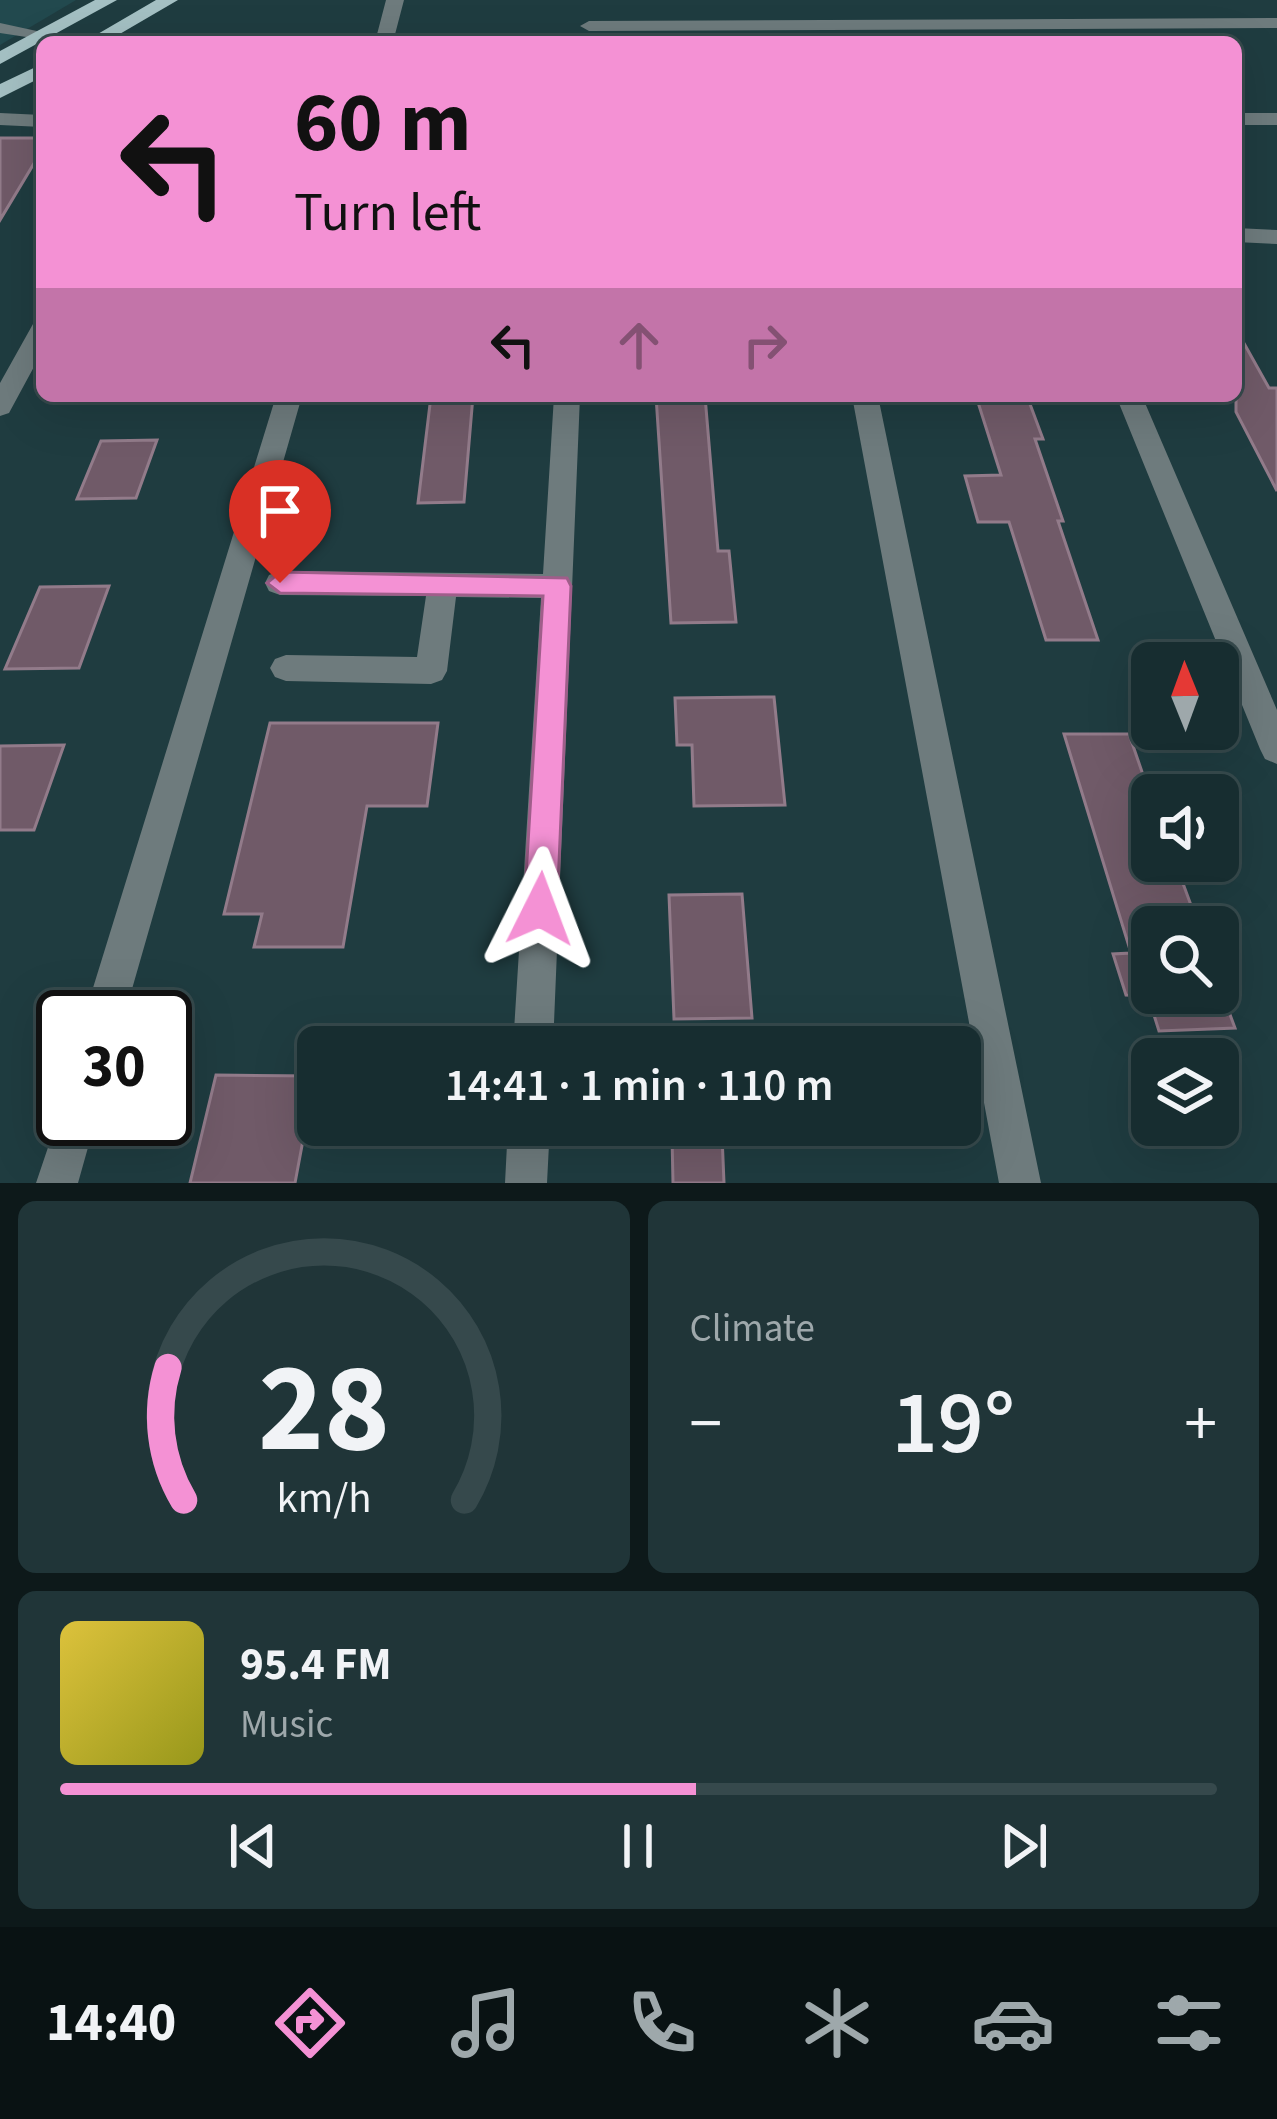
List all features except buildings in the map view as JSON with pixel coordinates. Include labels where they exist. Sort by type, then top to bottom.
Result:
[{"type":"main road","points":[[46,35],[108,0]]},
{"type":"main road","points":[[104,36],[169,0]]},
{"type":"main road","points":[[0,58],[36,40]]},
{"type":"main road","points":[[0,92],[36,73]]},
{"type":"street","points":[[386,36],[395,0]]},
{"type":"street","points":[[591,0],[588,34],[1277,22]]},
{"type":"street","points":[[0,28],[46,35]]},
{"type":"street","points":[[0,119],[36,121]]},
{"type":"street","points":[[1242,119],[1277,119]]},
{"type":"street","points":[[1242,236],[1277,236]]},
{"type":"street","points":[[0,407],[36,340]]},
{"type":"street","points":[[112,990],[287,402]]},
{"type":"street","points":[[534,1026],[567,402]]},
{"type":"street","points":[[866,402],[1020,1183]]},
{"type":"street","points":[[1132,402],[1277,749]]},
{"type":"street","points":[[280,583],[557,586]]},
{"type":"street","points":[[286,668],[431,670],[442,585]]},
{"type":"street","points":[[57,1183],[67,1146]]},
{"type":"street","points":[[526,1183],[528,1146]]},
{"type":"shaded area","points":[[0,0],[76,0],[0,45]]},
{"type":"route","points":[[280,583],[557,586],[540,909]]}]
